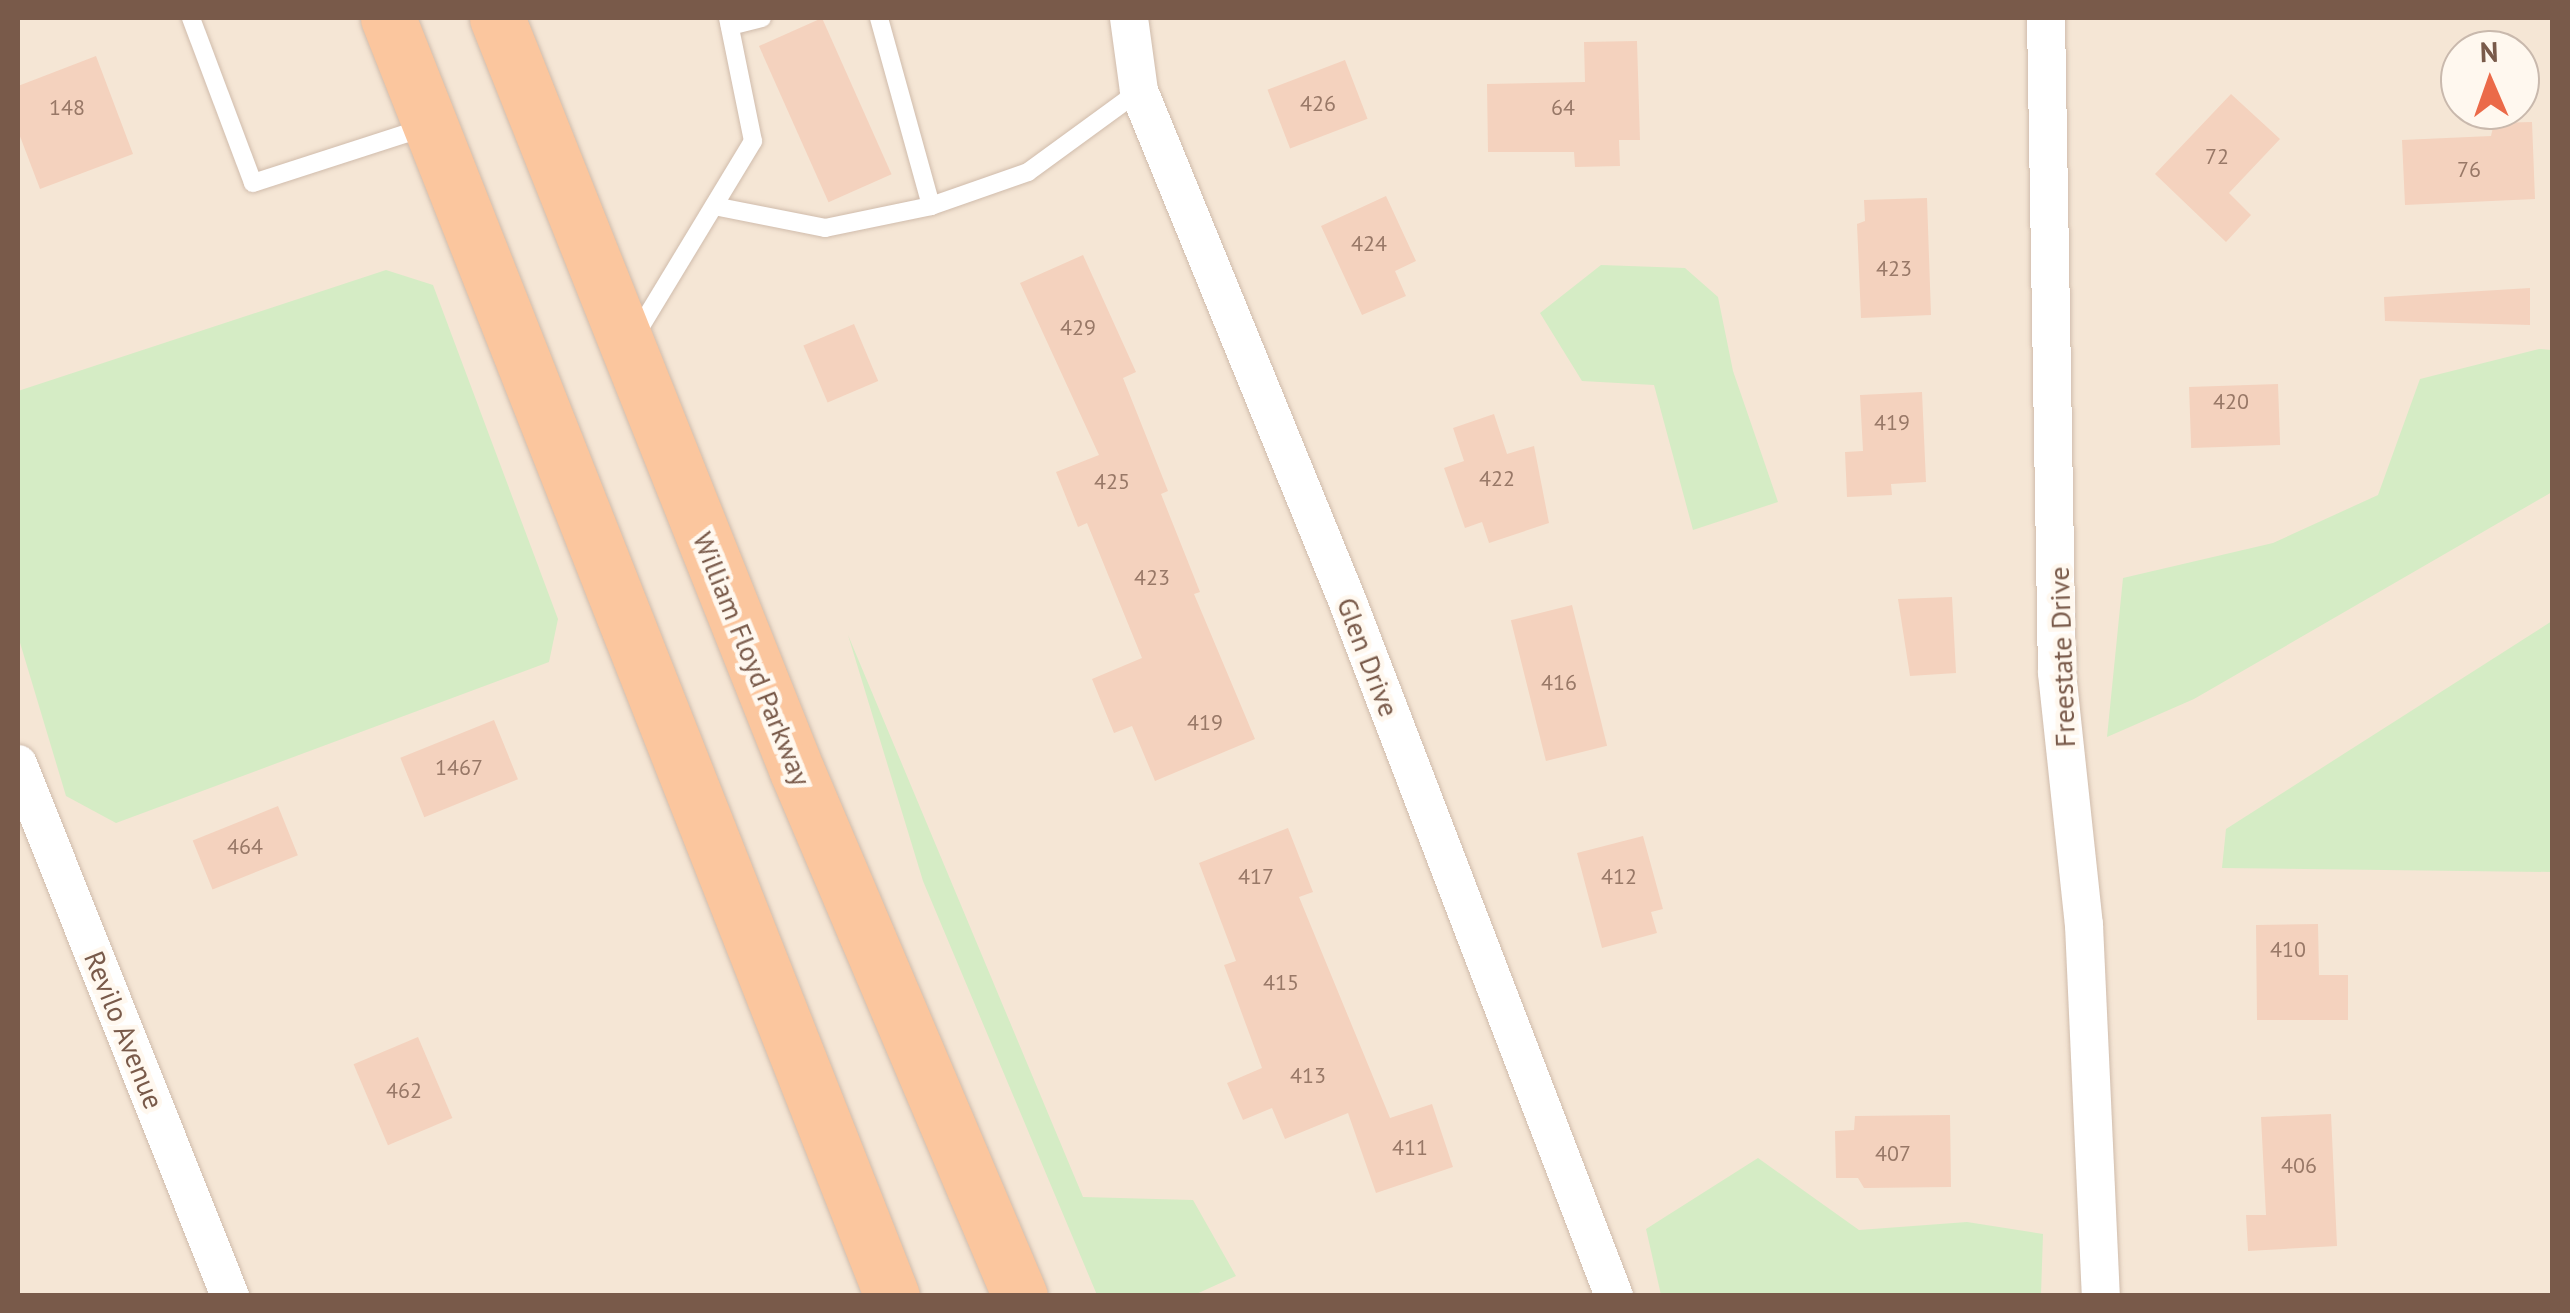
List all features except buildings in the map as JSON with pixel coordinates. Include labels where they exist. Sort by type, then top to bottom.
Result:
[{"type":"highway","points":[[388,18],[892,1296]]},
{"type":"highway","name":"William Floyd Parkway","points":[[497,18],[627,350],[1020,1296]]},
{"type":"highway","points":[[525,18],[545,140]]},
{"type":"street","name":"Glen Drive","points":[[1129,18],[1138,91],[1347,600],[1614,1296]]},
{"type":"street","name":"Freestate Drive","points":[[2046,18],[2057,673],[2084,925],[2101,1296]]},
{"type":"street","name":"Revilo Avenue","points":[[18,764],[230,1296]]},
{"type":"lane","points":[[190,18],[253,183],[430,126]]},
{"type":"lane","points":[[627,350],[753,141],[728,22],[762,18]]},
{"type":"lane","points":[[879,18],[931,206]]},
{"type":"lane","points":[[714,206],[825,228],[931,206],[1028,172],[1138,91]]},
{"type":"shaded area","points":[[18,18],[2552,18],[2552,1295],[18,1295]]},
{"type":"green space","points":[[1601,265],[1685,268],[1718,297],[1733,371],[1778,502],[1693,530],[1654,385],[1582,381],[1540,313]]},
{"type":"green space","points":[[386,270],[433,285],[558,619],[549,662],[116,823],[66,796],[18,636],[18,391]]},
{"type":"green space","points":[[2539,349],[2552,350],[2552,492],[2194,699],[2107,737],[2123,578],[2273,543],[2378,495],[2420,379]]},
{"type":"green space","points":[[2552,621],[2552,872],[2222,868],[2226,829]]},
{"type":"green space","points":[[848,635],[1083,1197],[1193,1200],[1236,1276],[1194,1295],[1097,1295],[923,881]]},
{"type":"green space","points":[[1758,1158],[1859,1230],[1967,1222],[2043,1234],[2041,1295],[1661,1295],[1646,1229]]}]
